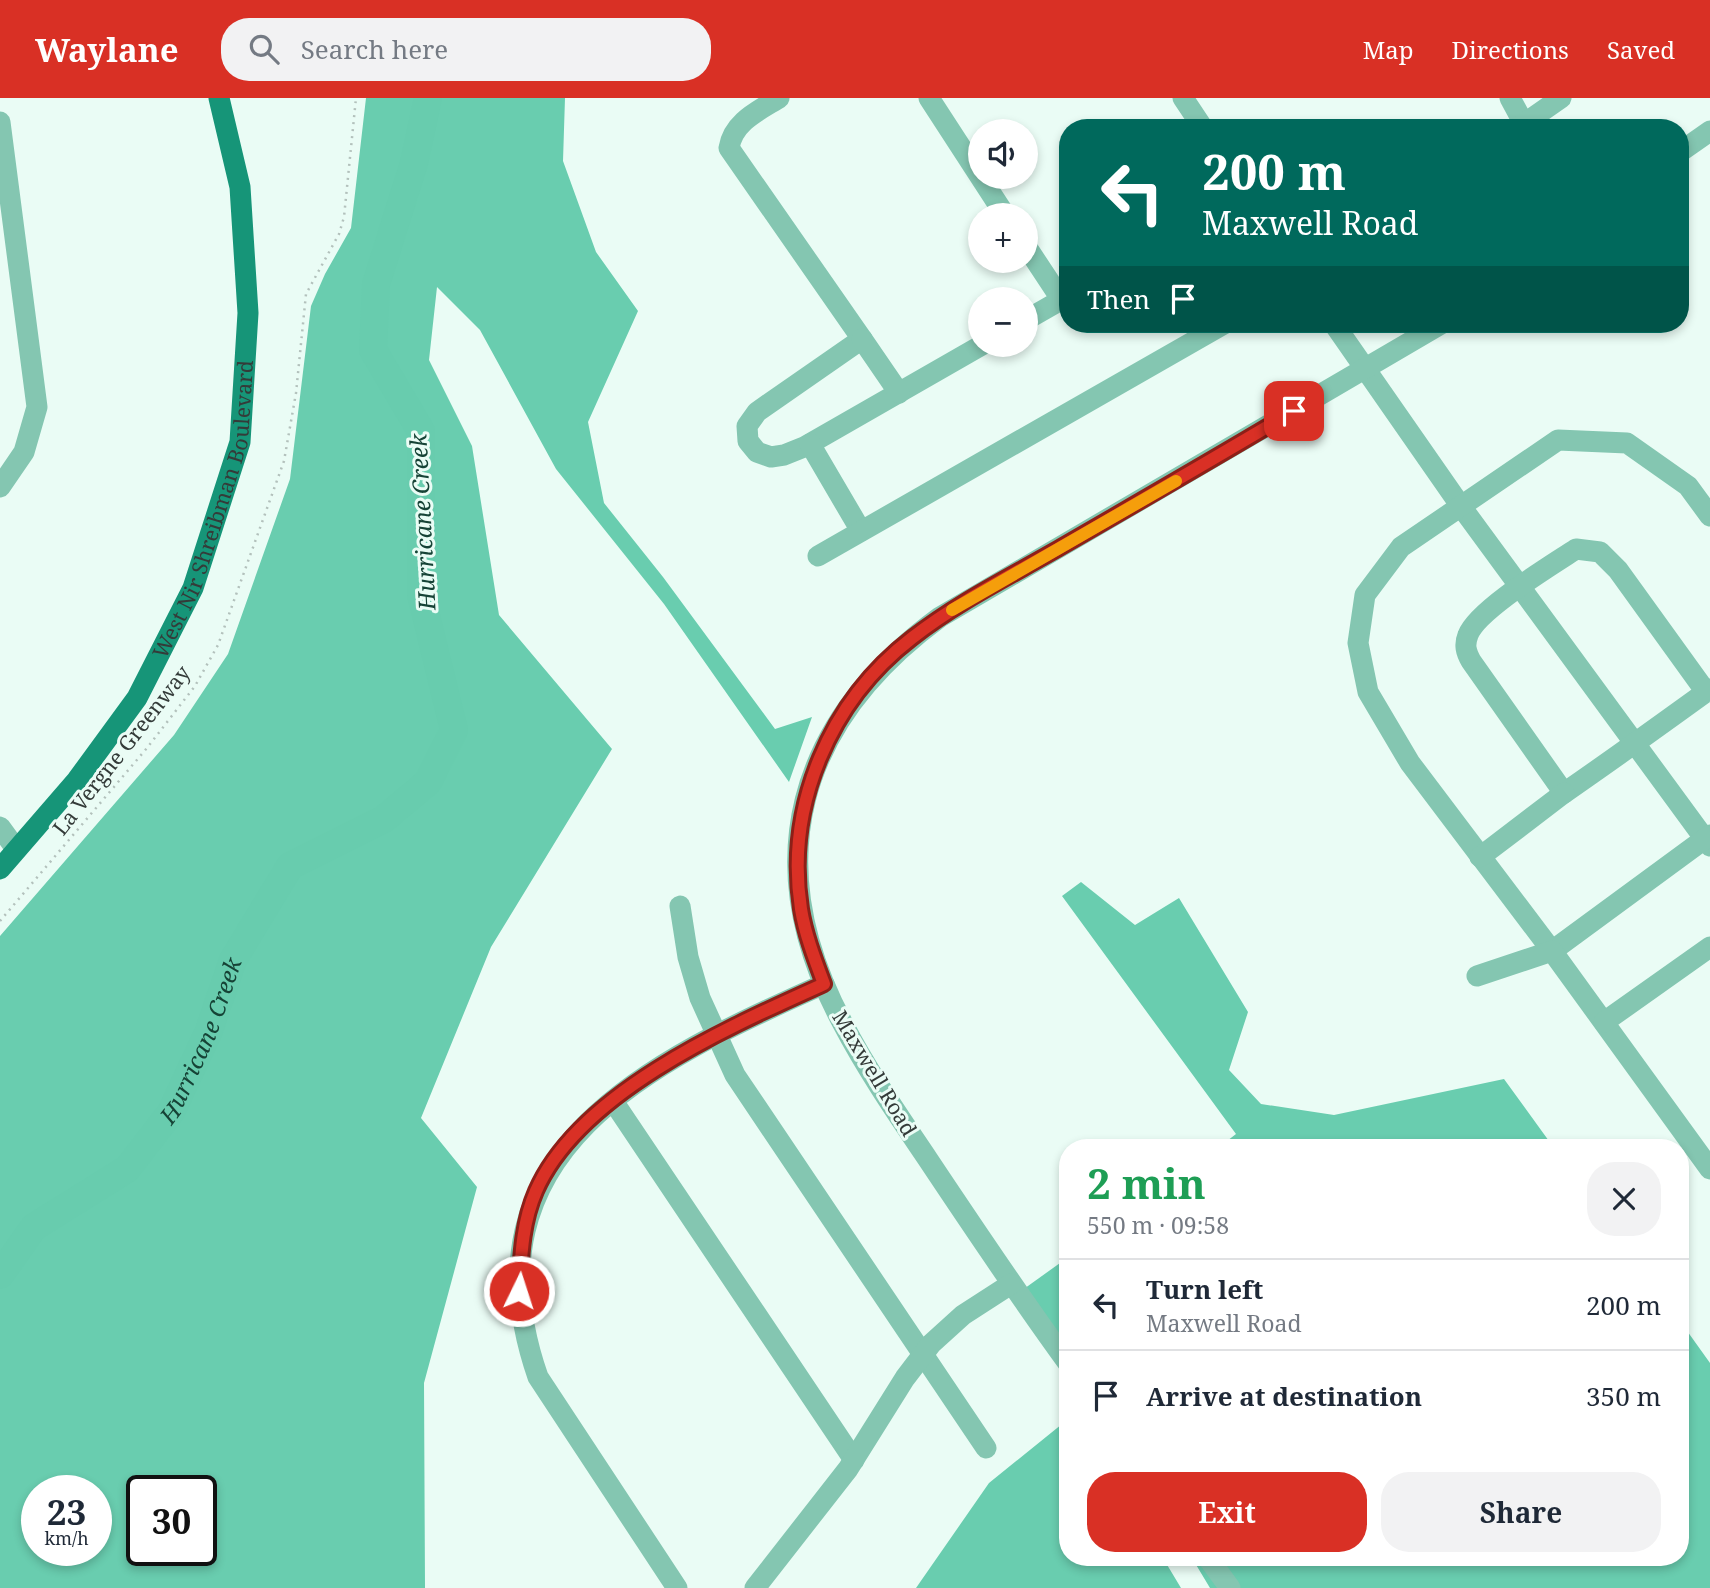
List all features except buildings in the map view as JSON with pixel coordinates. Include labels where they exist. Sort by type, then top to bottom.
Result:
[{"type":"main road","name":"West Nir Shreibman Boulevard","points":[[0,869],[77,780],[137,698],[193,588],[240,442],[248,313],[240,187],[219,98]]},
{"type":"street","points":[[779,98],[741,123],[731,136],[729,148],[899,393]]},
{"type":"street","points":[[929,98],[996,203]]},
{"type":"street","points":[[1510,98],[1518,119]]},
{"type":"street","points":[[1531,119],[1561,98]]},
{"type":"street","points":[[1186,99],[1198,119]]},
{"type":"street","points":[[0,122],[4,178],[37,407],[23,452],[0,486]]},
{"type":"street","points":[[1689,146],[1710,131]]},
{"type":"street","points":[[1038,262],[1059,291]]},
{"type":"street","points":[[1038,313],[1059,301]]},
{"type":"street","points":[[818,556],[1208,333]]},
{"type":"street","points":[[1340,333],[1460,505],[1708,840],[1552,951],[1477,976]]},
{"type":"street","name":"Maxwell Road","points":[[1059,1351],[1011,1284],[910,1132],[843,1024],[824,984],[801,911],[797,877],[800,830],[808,787],[834,726],[880,666],[940,617],[1426,333]]},
{"type":"street","points":[[862,339],[757,412],[747,426],[748,442],[757,452],[771,457],[810,444],[968,353]]},
{"type":"street","points":[[1688,1139],[1552,951],[1410,763],[1368,692],[1358,643],[1365,595],[1401,547],[1558,440],[1627,443],[1688,486],[1710,516]]},
{"type":"street","points":[[810,444],[861,531]]},
{"type":"street","points":[[1480,857],[1564,793],[1708,691],[1619,570],[1600,552],[1576,549],[1482,617],[1468,633],[1465,650],[1564,793]]},
{"type":"street","points":[[0,827],[16,849]]},
{"type":"street","points":[[680,905],[688,957],[700,998],[753,1105],[986,1448]]},
{"type":"street","points":[[1604,1022],[1710,947]]},
{"type":"street","points":[[677,1588],[538,1377],[524,1339],[519,1291],[523,1237],[536,1191],[566,1144],[613,1101],[680,1054],[716,1034],[824,984]]},
{"type":"street","points":[[613,1101],[854,1460]]},
{"type":"street","points":[[1689,1140],[1710,1169]]},
{"type":"street","points":[[755,1588],[854,1460],[905,1378],[923,1355],[963,1315],[1011,1284]]},
{"type":"street","points":[[1214,1566],[1230,1588]]},
{"type":"path","name":"La Vergne Greenway","points":[[0,921],[96,811],[195,686],[227,622],[284,461],[294,407],[306,294],[339,234],[344,217],[356,98]]},
{"type":"green space","points":[[366,98],[565,98],[563,161],[596,252],[638,311],[588,422],[604,503],[663,577],[775,729],[812,717],[789,782],[664,604],[556,469],[480,330],[437,287],[429,360],[472,446],[499,615],[612,749],[491,947],[421,1118],[477,1187],[424,1383],[425,1588],[0,1588],[0,936],[174,735],[228,654],[290,479],[311,306],[325,274],[351,228]]},
{"type":"green space","points":[[1081,882],[1135,925],[1179,898],[1248,1012],[1229,1070],[1261,1104],[1334,1115],[1504,1079],[1547,1139],[1230,1139],[1236,1134],[1062,896]]},
{"type":"green space","points":[[1059,1264],[1059,1346],[1021,1291]]},
{"type":"green space","points":[[1689,1334],[1710,1363],[1710,1588],[1210,1588],[1197,1566],[1689,1566]]},
{"type":"green space","points":[[1059,1426],[1059,1566],[1168,1566],[1181,1588],[916,1588],[989,1483]]},
{"type":"waterway","name":"Hurricane Creek","points":[[0,1275],[34,1227],[127,1169],[171,1112],[208,1033],[233,960],[290,866],[384,819],[428,782],[454,730],[421,595],[421,431],[373,350],[376,284],[414,163],[428,98]]},
{"type":"slow traffic","points":[[952,610],[1176,481]]},
{"type":"route","points":[[519,1291],[523,1237],[536,1191],[566,1144],[603,1108],[680,1054],[735,1024],[824,984],[811,950],[801,911],[797,877],[800,830],[808,787],[834,726],[880,666],[940,617],[1294,411]]}]
